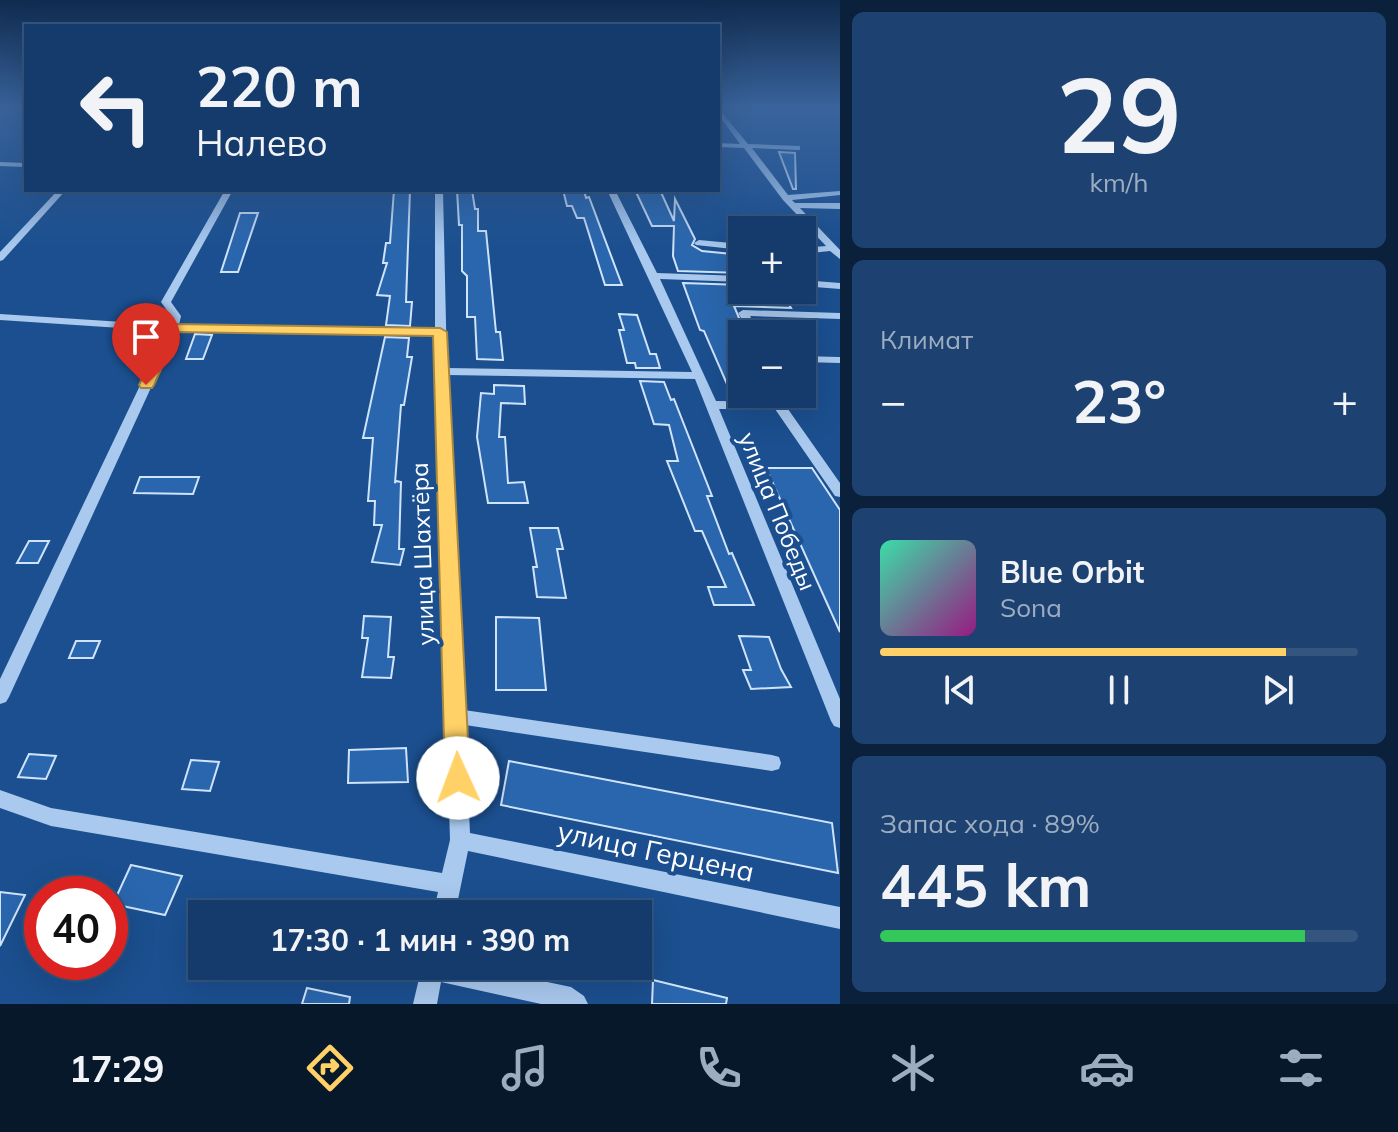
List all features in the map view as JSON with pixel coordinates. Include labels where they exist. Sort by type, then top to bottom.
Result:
[{"type":"street","points":[[750,154],[803,216]]},
{"type":"street","points":[[0,164],[24,165]]},
{"type":"street","points":[[0,258],[60,192]]},
{"type":"street","points":[[0,697],[173,328],[176,316],[166,302],[228,192]]},
{"type":"street","name":"улица Шахтёра","points":[[439,192],[440,332],[460,840],[447,900]]},
{"type":"street","name":"улица Победы","points":[[612,192],[655,276],[699,376],[840,721]]},
{"type":"street","points":[[789,201],[840,193]]},
{"type":"street","points":[[789,201],[840,206]]},
{"type":"street","points":[[816,231],[840,256]]},
{"type":"street","points":[[699,243],[728,246]]},
{"type":"street","points":[[816,250],[832,248]]},
{"type":"street","points":[[655,276],[728,279]]},
{"type":"street","points":[[816,284],[840,286]]},
{"type":"street","points":[[747,320],[743,313],[840,316]]},
{"type":"street","points":[[0,317],[173,328],[440,332]]},
{"type":"street","points":[[816,359],[838,360]]},
{"type":"street","points":[[443,371],[699,376]]},
{"type":"street","points":[[711,405],[779,405],[840,493]]},
{"type":"street","points":[[456,716],[772,763]]},
{"type":"street","points":[[0,799],[51,817],[450,884]]},
{"type":"street","name":"улица Герцена","points":[[460,840],[840,918]]},
{"type":"street","points":[[425,1004],[430,980]]},
{"type":"street","points":[[489,980],[571,999],[576,1004]]},
{"type":"building","points":[[780,154],[795,154],[796,189],[793,189]]},
{"type":"building","points":[[394,192],[410,192],[406,302],[412,302],[410,326],[386,325],[390,296],[377,295],[387,263],[383,263],[386,243],[390,243]]},
{"type":"building","points":[[457,192],[472,192],[475,209],[478,209],[478,231],[486,231],[496,332],[500,332],[503,360],[477,359],[475,317],[467,317],[467,276],[462,271],[462,225],[459,225]]},
{"type":"building","points":[[564,192],[584,192],[586,198],[589,197],[622,285],[605,285],[584,218],[577,218],[572,206],[567,206]]},
{"type":"building","points":[[636,192],[661,192],[674,221],[675,199],[695,239],[692,245],[702,251],[728,254],[728,273],[678,271],[673,256],[674,226],[652,226]]},
{"type":"building","points":[[240,213],[258,213],[238,272],[221,272]]},
{"type":"building","points":[[683,283],[728,285],[728,304],[789,304],[791,308],[734,306],[740,320],[728,320],[728,386],[704,331],[700,330]]},
{"type":"building","points":[[619,314],[637,315],[650,354],[656,354],[660,368],[636,368],[635,363],[627,363],[619,330],[624,330]]},
{"type":"building","points":[[195,334],[212,335],[203,359],[186,359]]},
{"type":"building","points":[[385,337],[409,338],[407,357],[412,357],[404,405],[401,405],[395,483],[401,482],[399,549],[404,549],[400,565],[372,562],[382,525],[374,525],[375,501],[368,501],[373,438],[363,438]]},
{"type":"building","points":[[640,381],[664,382],[671,400],[674,399],[712,496],[707,496],[729,554],[732,553],[754,605],[714,605],[708,587],[726,587],[702,531],[695,531],[667,461],[678,461],[669,425],[654,424]]},
{"type":"building","points":[[494,385],[524,386],[525,404],[501,403],[499,437],[505,437],[508,483],[524,482],[528,503],[488,503],[477,437],[481,393],[494,394]]},
{"type":"building","points":[[766,468],[812,468],[840,510],[840,632]]},
{"type":"building","points":[[140,477],[199,477],[193,494],[134,493]]},
{"type":"building","points":[[530,528],[558,528],[563,549],[557,549],[566,598],[537,597],[533,567],[537,567]]},
{"type":"building","points":[[29,541],[49,541],[38,563],[17,563]]},
{"type":"building","points":[[364,616],[391,617],[388,657],[394,657],[391,678],[362,677],[368,638],[362,638]]},
{"type":"building","points":[[496,617],[539,618],[546,690],[496,690]]},
{"type":"building","points":[[739,636],[769,637],[791,687],[751,689],[743,670],[751,670]]},
{"type":"building","points":[[76,641],[100,641],[93,658],[69,658]]},
{"type":"building","points":[[406,748],[408,782],[348,783],[349,750]]},
{"type":"building","points":[[29,754],[56,756],[46,779],[18,777]]},
{"type":"building","points":[[191,760],[219,762],[210,791],[182,789]]},
{"type":"building","points":[[509,761],[832,823],[838,873],[501,805]]},
{"type":"building","points":[[131,865],[182,876],[165,915],[128,907],[126,876]]},
{"type":"building","points":[[0,892],[24,895],[24,897],[0,946]]},
{"type":"building","points":[[653,980],[727,998],[726,1004],[652,1004]]},
{"type":"building","points":[[307,988],[350,997],[349,1004],[302,1004]]},
{"type":"route","points":[[146,385],[173,328],[440,332],[458,778]]}]
